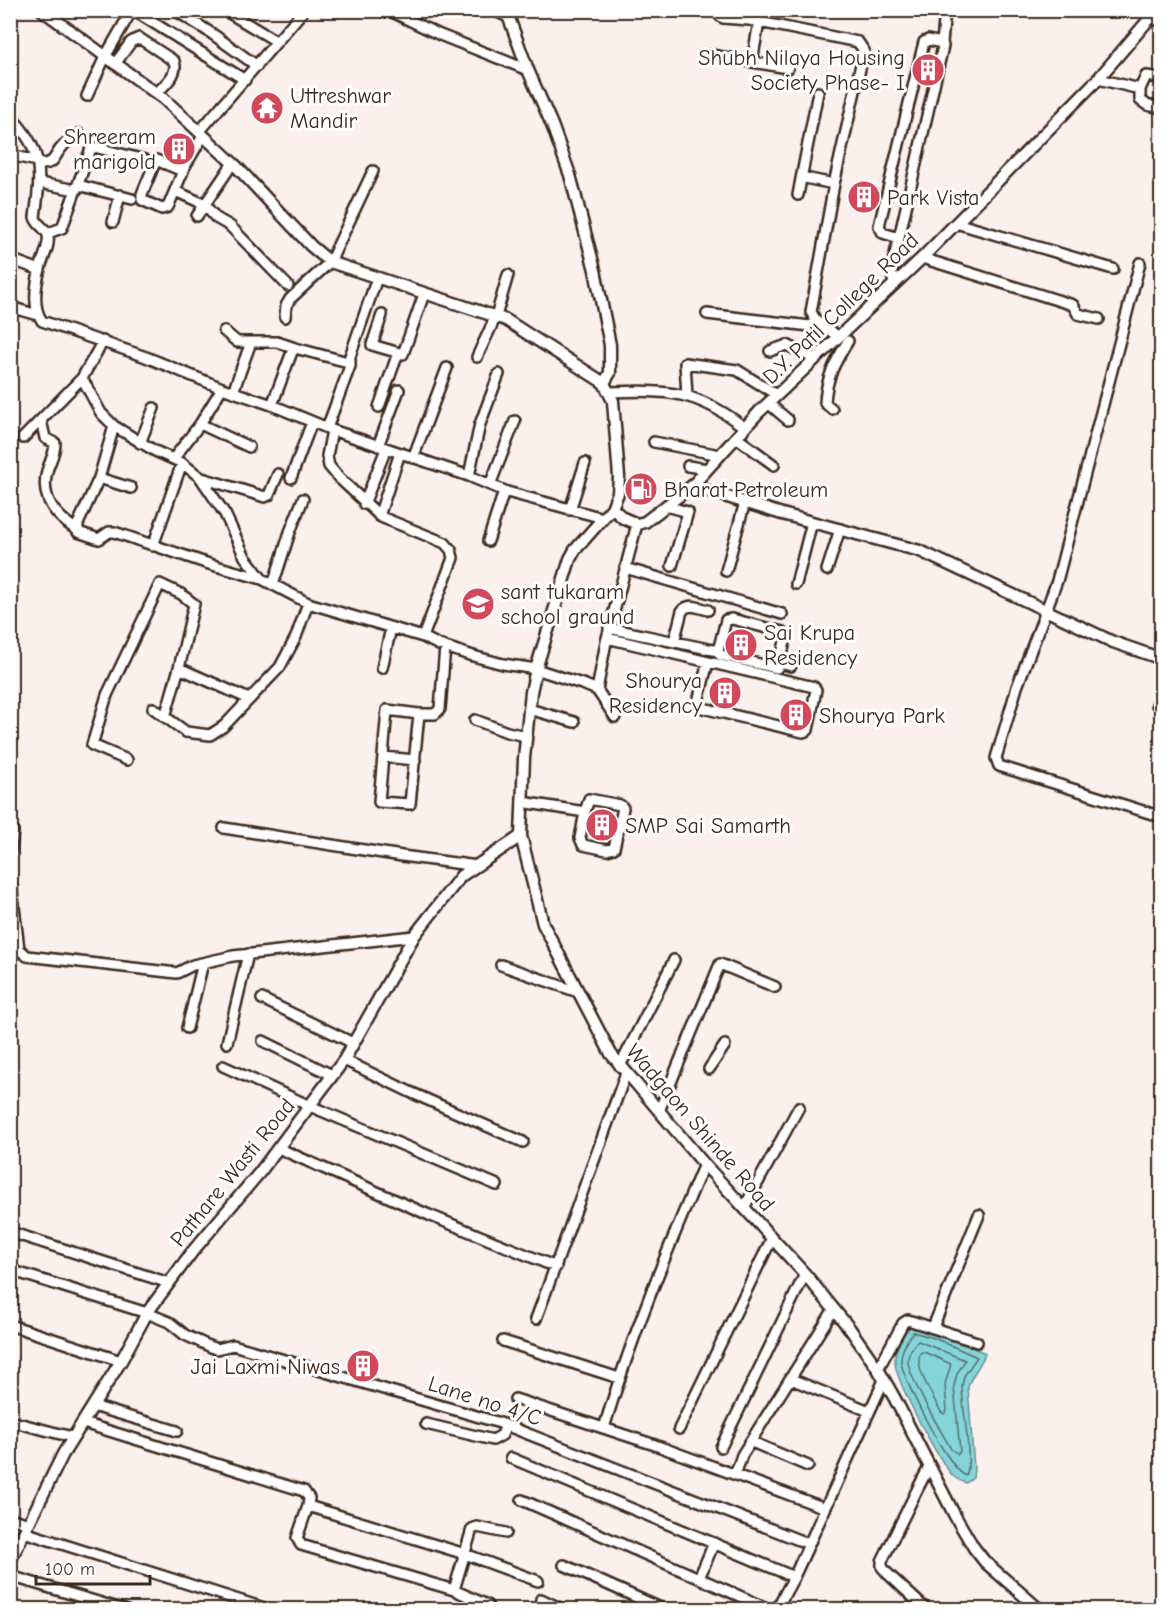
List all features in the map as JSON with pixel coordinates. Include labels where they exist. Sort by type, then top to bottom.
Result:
[{"type":"street","points":[[42,10],[156,94],[233,163],[311,246],[330,262],[506,320],[607,387],[687,396],[707,402],[745,428]]},
{"type":"street","points":[[87,96],[105,57],[133,10],[245,80]]},
{"type":"street","points":[[175,10],[257,66]]},
{"type":"street","points":[[224,10],[276,41]]},
{"type":"street","points":[[183,171],[156,160],[141,197],[145,202],[164,209],[168,207],[201,134],[304,10]]},
{"type":"street","points":[[388,10],[440,35],[528,70]]},
{"type":"street","points":[[493,10],[507,14],[570,175],[595,270],[610,345],[610,373],[607,387],[613,401],[619,477],[618,494],[612,508],[623,518],[637,524],[609,628],[597,690]]},
{"type":"street","points":[[718,10],[723,18],[750,15],[759,22],[862,44],[864,51],[834,184],[811,312],[817,322],[843,339],[826,386],[825,403],[832,409]]},
{"type":"street","points":[[894,284],[891,270],[934,90],[943,46],[945,10]]},
{"type":"street","name":"D.Y. Patil College Road","points":[[637,524],[645,522],[692,486],[768,403],[815,359],[843,339],[1156,17]]},
{"type":"street","points":[[752,62],[759,22]]},
{"type":"street","points":[[116,64],[131,42],[139,38],[174,61],[176,65],[174,73],[156,94]]},
{"type":"street","points":[[899,238],[883,233],[879,226],[924,42],[928,40],[942,43]]},
{"type":"street","points":[[711,55],[788,68]]},
{"type":"street","points":[[1161,78],[1146,76],[1140,89],[1140,100],[1147,105],[1161,108]]},
{"type":"street","points":[[1098,79],[1140,89]]},
{"type":"street","points":[[798,195],[818,92]]},
{"type":"street","points":[[10,116],[26,132],[37,163],[40,183],[35,217],[48,233],[48,244],[39,270],[36,300],[38,315]]},
{"type":"street","points":[[10,155],[37,163],[51,163],[56,159],[62,146],[79,134]]},
{"type":"street","points":[[48,233],[62,228],[90,151],[94,147],[145,160]]},
{"type":"street","points":[[197,216],[233,163]]},
{"type":"street","points":[[285,317],[286,306],[290,298],[330,262],[373,171]]},
{"type":"street","points":[[802,174],[805,178],[834,184]]},
{"type":"street","points":[[40,183],[77,187],[132,199]]},
{"type":"street","points":[[175,191],[204,204],[216,218],[230,226],[288,286]]},
{"type":"street","points":[[113,222],[120,195]]},
{"type":"street","points":[[956,223],[1113,268]]},
{"type":"street","points":[[922,258],[1073,305],[1078,314],[1099,319]]},
{"type":"street","points":[[10,259],[39,270]]},
{"type":"street","points":[[1140,263],[1057,581],[1017,687],[996,762],[999,766],[1161,817]]},
{"type":"street","points":[[477,357],[496,316],[508,275]]},
{"type":"street","points":[[377,278],[330,429],[327,456],[329,466],[339,478],[379,516],[445,543],[451,550],[453,558],[423,637]]},
{"type":"street","points":[[382,315],[372,345],[403,354],[424,294]]},
{"type":"street","points":[[10,307],[38,315],[47,323],[103,341],[330,429],[504,490],[603,518]]},
{"type":"street","points":[[707,314],[810,326],[817,322]]},
{"type":"street","points":[[224,331],[237,342],[278,342],[343,361],[348,362],[350,359]]},
{"type":"street","points":[[23,438],[82,378],[103,341]]},
{"type":"street","points":[[232,392],[251,342]]},
{"type":"street","points":[[770,351],[788,345],[815,359]]},
{"type":"street","points":[[272,405],[295,348]]},
{"type":"street","points":[[379,407],[398,353]]},
{"type":"street","points":[[687,396],[685,363],[737,370],[777,395]]},
{"type":"street","points":[[413,458],[447,368]]},
{"type":"street","points":[[469,476],[480,424],[499,374]]},
{"type":"street","points":[[82,378],[101,413],[114,426],[140,443],[178,461],[200,477],[265,497],[269,495],[278,474]]},
{"type":"street","points":[[153,546],[178,461],[222,388]]},
{"type":"street","points":[[364,504],[399,390]]},
{"type":"street","points":[[768,403],[788,420]]},
{"type":"street","points":[[140,443],[154,408]]},
{"type":"street","points":[[41,420],[45,438],[55,443],[55,452],[47,472],[45,485],[47,502],[78,532],[99,539],[109,532],[114,532],[262,579],[308,603],[423,637],[445,647],[503,664],[536,669],[597,690],[615,717]]},
{"type":"street","points":[[490,485],[515,421]]},
{"type":"street","points":[[291,478],[312,422]]},
{"type":"street","points":[[200,424],[249,447]]},
{"type":"street","points":[[77,530],[99,478],[114,426]]},
{"type":"street","points":[[736,437],[774,465]]},
{"type":"street","points":[[654,442],[720,455]]},
{"type":"street","points":[[379,516],[400,453]]},
{"type":"street","points":[[570,510],[585,463]]},
{"type":"street","points":[[688,466],[707,469]]},
{"type":"street","points":[[200,477],[225,514],[245,557],[262,579]]},
{"type":"street","points":[[99,478],[130,488]]},
{"type":"street","points":[[692,486],[935,556],[1113,642],[1161,658]]},
{"type":"street","points":[[489,541],[504,490]]},
{"type":"street","points":[[273,585],[303,499]]},
{"type":"street","points":[[726,571],[745,502]]},
{"type":"street","points":[[666,506],[688,512],[672,566]]},
{"type":"street","name":"Wadgaon Shinde Road","points":[[612,508],[570,560],[536,669],[526,736],[521,836],[543,924],[611,1054],[704,1164],[805,1274],[834,1310],[878,1369],[955,1516],[979,1555],[1040,1610]]},
{"type":"street","points":[[796,584],[812,522]]},
{"type":"street","points":[[827,570],[840,529]]},
{"type":"street","points":[[624,568],[782,614]]},
{"type":"street","points":[[127,760],[92,746],[107,695],[160,584],[181,594],[194,604],[165,717]]},
{"type":"street","points":[[153,708],[186,732],[210,735],[224,726],[280,667],[296,637],[308,603]]},
{"type":"street","points":[[674,642],[685,607],[689,605],[708,610]]},
{"type":"street","points":[[609,628],[718,651],[724,656],[777,668],[786,637],[783,632],[732,619],[726,620],[718,651]]},
{"type":"street","points":[[382,668],[391,628]]},
{"type":"street","points":[[607,638],[814,687],[816,693],[808,730],[803,732],[699,707],[698,702],[708,662]]},
{"type":"street","points":[[419,714],[410,804],[379,801],[387,710],[435,714],[440,709],[445,647]]},
{"type":"street","points":[[780,663],[791,666]]},
{"type":"street","points":[[179,668],[249,699]]},
{"type":"street","points":[[1157,705],[1161,693]]},
{"type":"street","points":[[530,709],[574,722]]},
{"type":"street","points":[[475,720],[507,732],[526,736]]},
{"type":"street","points":[[382,758],[415,760]]},
{"type":"street","points":[[589,799],[616,804],[623,808],[614,848],[607,850],[583,845],[580,838],[585,812],[589,799]]},
{"type":"street","points":[[522,801],[585,812]]},
{"type":"street","points":[[10,824],[13,831],[10,854]]},
{"type":"street","points":[[224,828],[477,866]]},
{"type":"street","name":"Pathare Wasti Road","points":[[10,1561],[72,1437],[121,1361],[147,1313],[278,1148],[344,1060],[414,936],[461,876],[521,836]]},
{"type":"street","points":[[10,873],[19,949],[27,956],[177,973],[188,967],[248,954],[414,936]]},
{"type":"street","points":[[227,1043],[248,954]]},
{"type":"street","points":[[536,1319],[623,1070],[674,960]]},
{"type":"street","points":[[187,1028],[203,963]]},
{"type":"street","points":[[659,1112],[720,964],[775,987]]},
{"type":"street","points":[[501,965],[578,992]]},
{"type":"street","points":[[262,999],[353,1044]]},
{"type":"street","points":[[263,1041],[332,1075]]},
{"type":"street","points":[[709,1070],[724,1045]]},
{"type":"street","points":[[344,1060],[523,1142]]},
{"type":"street","points":[[223,1066],[310,1106],[497,1185]]},
{"type":"street","points":[[744,1208],[800,1107]]},
{"type":"street","points":[[278,1148],[429,1215],[556,1267]]},
{"type":"street","points":[[604,1428],[619,1378],[659,1270],[704,1164]]},
{"type":"street","points":[[933,1327],[979,1215]]},
{"type":"street","points":[[10,1232],[169,1283]]},
{"type":"street","points":[[679,1429],[772,1238]]},
{"type":"street","name":"Lane no 4/C","points":[[10,1270],[147,1313],[169,1322],[185,1335],[217,1349],[233,1345],[506,1425],[809,1544]]},
{"type":"street","points":[[721,1447],[805,1274]]},
{"type":"street","points":[[735,1475],[742,1455],[834,1310]]},
{"type":"street","points":[[878,1369],[903,1323],[908,1320],[977,1341]]},
{"type":"street","points":[[10,1325],[121,1361]]},
{"type":"street","points":[[503,1341],[619,1378]]},
{"type":"street","points":[[791,1379],[869,1411]]},
{"type":"street","points":[[776,1610],[794,1577],[884,1380]]},
{"type":"street","points":[[515,1399],[604,1428],[825,1508]]},
{"type":"street","points":[[93,1406],[177,1431]]},
{"type":"street","points":[[10,1421],[72,1437]]},
{"type":"street","points":[[83,1423],[304,1491],[309,1498],[297,1538],[301,1545],[454,1590],[487,1605],[490,1610]]},
{"type":"street","points":[[426,1424],[493,1440],[502,1435],[506,1425]]},
{"type":"street","points":[[752,1442],[808,1466]]},
{"type":"street","points":[[511,1458],[794,1577]]},
{"type":"street","points":[[920,1607],[882,1567],[882,1561],[929,1467]]},
{"type":"street","points":[[522,1500],[771,1610]]},
{"type":"street","points":[[308,1506],[465,1554],[537,1581]]},
{"type":"street","points":[[10,1518],[27,1528],[270,1610]]},
{"type":"street","points":[[454,1590],[474,1527],[507,1533]]},
{"type":"street","points":[[699,1578],[714,1543]]},
{"type":"street","points":[[564,1565],[665,1610]]},
{"type":"street","points":[[10,1576],[124,1610]]},
{"type":"street","points":[[541,1599],[564,1610]]},
{"type":"water","points":[[912,1326],[935,1332],[985,1354],[968,1387],[974,1468],[973,1478],[966,1483],[954,1477],[947,1468],[919,1421],[897,1372],[895,1358],[898,1347],[905,1332]]},
{"type":"place","name":"Shubh Nilaya Housing Society Phase- I","points":[[928,70]]},
{"type":"place","name":"Uttreshwar Mandir","points":[[267,108]]},
{"type":"place","name":"Shreeram marigold","points":[[179,149]]},
{"type":"place","name":"Park Vista","points":[[864,197]]},
{"type":"place","name":"Bharat Petroleum","points":[[641,489]]},
{"type":"place","name":"sant tukaram school graund","points":[[478,604]]},
{"type":"place","name":"Sai Krupa Residency","points":[[741,645]]},
{"type":"place","name":"Shourya Residency","points":[[725,693]]},
{"type":"place","name":"Shourya Park","points":[[796,715]]},
{"type":"place","name":"SMP Sai Samarth","points":[[602,825]]},
{"type":"place","name":"Jai Laxmi Niwas","points":[[363,1366]]}]
